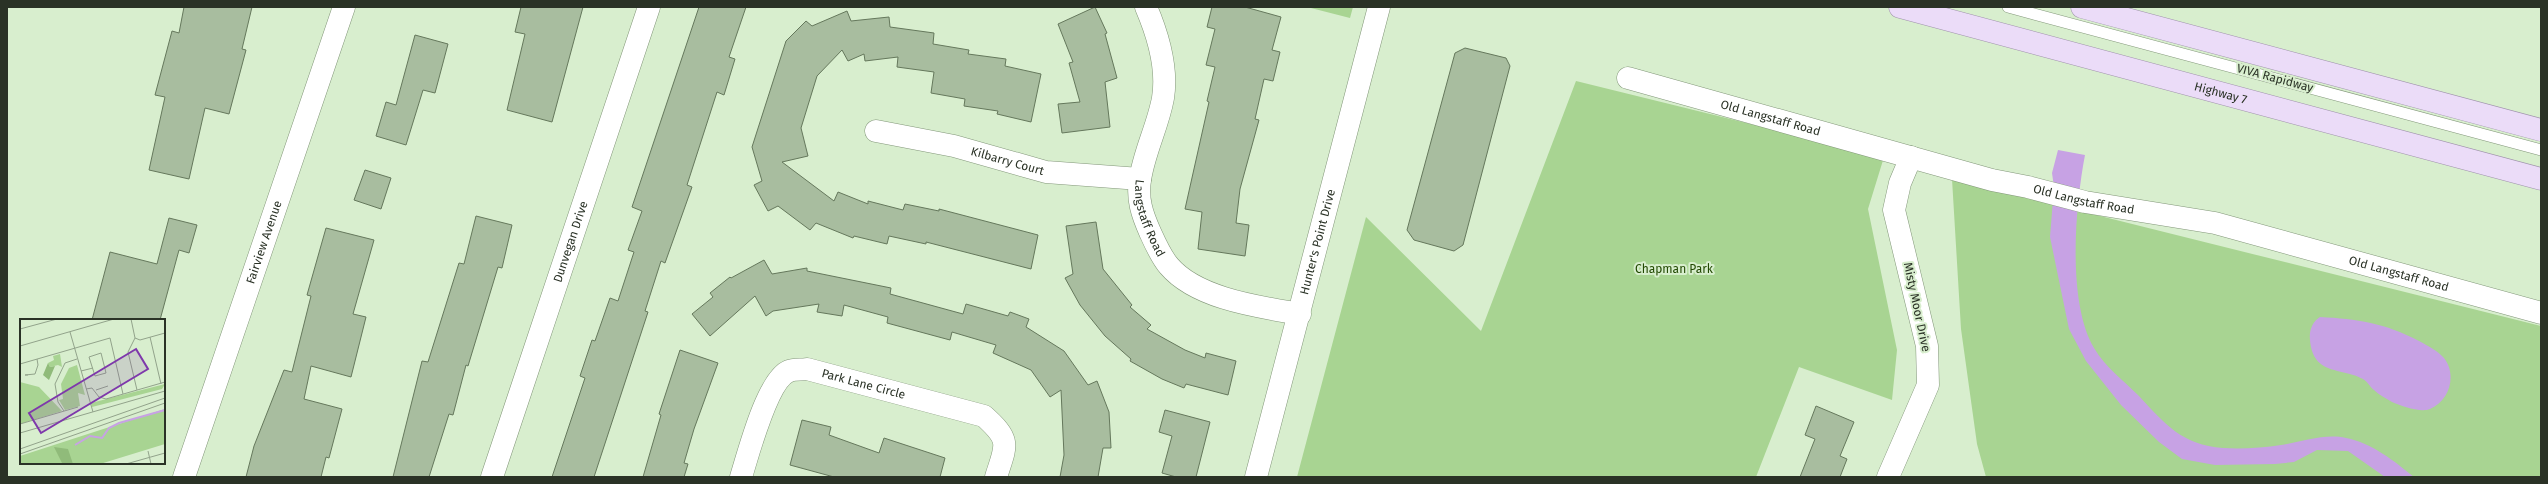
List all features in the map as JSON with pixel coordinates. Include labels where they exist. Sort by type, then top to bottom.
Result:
[{"type":"main road","name":"Highway 7","points":[[1900,7],[2541,179]]},
{"type":"main road","points":[[2082,7],[2541,130]]},
{"type":"street","name":"Fairview Avenue","points":[[184,477],[344,7]]},
{"type":"street","name":"Dunvegan Drive","points":[[492,477],[649,7]]},
{"type":"street","name":"Langstaff Road","points":[[1146,7],[1155,27],[1163,63],[1163,98],[1140,179],[1138,198],[1142,215],[1155,244],[1169,267],[1190,283],[1214,295],[1300,314]]},
{"type":"street","name":"Hunter's Point Drive","points":[[1256,477],[1300,314],[1379,7]]},
{"type":"street","name":"Old Langstaff Road","points":[[1628,78],[1992,180],[2028,187],[2085,202],[2215,223],[2541,313]]},
{"type":"street","name":"Kilbarry Court","points":[[876,131],[954,146],[1046,172],[1140,179]]},
{"type":"street","name":"Misty Moor Drive","points":[[1888,477],[1928,385],[1928,346],[1894,210],[1900,183],[1911,157]]},
{"type":"street","name":"Park Lane Circle","points":[[741,477],[765,402],[780,379],[788,371],[807,369],[984,416],[1000,430],[1006,448],[996,477]]},
{"type":"lane","name":"VIVA Rapidway","points":[[2008,7],[2541,150]]},
{"type":"green space","points":[[1307,7],[1353,7],[1350,18]]},
{"type":"green space","name":"Chapman Park","points":[[1576,81],[1884,157],[1868,209],[1897,350],[1892,400],[1799,367],[1756,477],[1297,477],[1366,217],[1481,331]]},
{"type":"green space","points":[[1952,179],[2541,326],[2541,477],[1986,477],[1977,444],[1961,329]]},
{"type":"shaded area","points":[[2058,150],[2085,155],[2078,201],[2076,254],[2080,306],[2085,329],[2094,348],[2104,362],[2157,416],[2185,438],[2196,443],[2223,448],[2267,447],[2322,437],[2338,437],[2356,440],[2374,448],[2414,477],[2385,477],[2348,451],[2317,450],[2294,462],[2275,464],[2215,465],[2182,459],[2159,442],[2121,405],[2086,361],[2069,329],[2050,237],[2054,187],[2052,173]]},
{"type":"shaded area","points":[[2320,317],[2346,319],[2382,326],[2407,335],[2432,348],[2444,358],[2448,364],[2451,379],[2447,394],[2437,405],[2430,409],[2422,410],[2411,408],[2392,402],[2376,392],[2363,379],[2355,375],[2322,365],[2316,360],[2312,352],[2310,340],[2313,324]]},
{"type":"building","points":[[184,7],[252,7],[242,49],[246,50],[229,114],[205,108],[189,179],[149,170],[165,97],[155,95],[172,31],[179,33]]},
{"type":"building","points":[[521,7],[583,7],[552,122],[507,110],[525,34],[515,32]]},
{"type":"building","points":[[699,7],[746,7],[729,57],[735,59],[724,95],[717,92],[687,185],[692,187],[665,263],[661,261],[645,311],[648,312],[594,477],[552,477],[585,378],[580,376],[592,340],[595,341],[610,298],[618,301],[634,252],[628,250],[642,211],[632,207]]},
{"type":"building","points":[[1095,7],[1107,33],[1105,34],[1117,78],[1105,82],[1110,127],[1062,133],[1058,104],[1080,102],[1069,63],[1073,62],[1058,24]]},
{"type":"building","points":[[1212,7],[1245,7],[1281,17],[1272,50],[1280,52],[1273,81],[1264,79],[1255,119],[1259,120],[1240,189],[1236,223],[1249,225],[1245,256],[1198,249],[1202,212],[1185,209],[1209,102],[1207,101],[1215,67],[1206,65],[1215,29],[1207,27]]},
{"type":"building","points":[[847,11],[851,21],[889,17],[890,27],[934,33],[933,44],[969,50],[968,54],[1006,59],[1005,66],[1041,74],[1031,122],[997,114],[998,111],[964,106],[965,99],[931,93],[934,72],[897,67],[898,57],[865,61],[864,54],[848,61],[842,50],[817,76],[801,128],[808,156],[782,162],[834,201],[838,192],[868,204],[868,201],[903,210],[905,204],[939,211],[939,209],[1038,235],[1031,269],[926,242],[926,244],[889,236],[887,244],[854,236],[853,238],[816,223],[810,230],[778,206],[768,211],[754,185],[762,181],[752,147],[786,41],[806,21],[812,26]]},
{"type":"building","points":[[415,35],[448,44],[435,93],[423,90],[406,145],[376,136],[386,102],[396,105]]},
{"type":"building","points":[[1465,48],[1506,58],[1510,66],[1463,245],[1454,251],[1414,240],[1407,230],[1455,53]]},
{"type":"building","points":[[365,170],[391,178],[381,209],[354,200]]},
{"type":"building","points":[[476,216],[512,225],[502,268],[498,267],[468,366],[466,365],[453,415],[449,414],[429,477],[393,477],[422,361],[428,362],[459,263],[464,264]]},
{"type":"building","points":[[169,218],[197,225],[189,253],[179,250],[160,319],[92,319],[110,252],[157,264]]},
{"type":"building","points":[[1096,222],[1103,269],[1132,305],[1130,307],[1151,325],[1147,329],[1185,350],[1205,358],[1206,353],[1236,361],[1228,395],[1186,384],[1184,388],[1162,379],[1130,361],[1131,359],[1105,336],[1080,305],[1065,278],[1073,274],[1066,226]]},
{"type":"building","points":[[326,228],[374,240],[353,314],[366,317],[351,377],[311,366],[304,399],[342,409],[329,458],[326,457],[321,477],[246,477],[254,446],[284,370],[292,372],[311,296],[307,295]]},
{"type":"building","points":[[764,260],[772,274],[807,268],[807,271],[891,288],[890,294],[963,314],[966,304],[1008,316],[1010,312],[1029,319],[1026,327],[1064,351],[1088,385],[1097,381],[1109,412],[1111,448],[1103,448],[1098,477],[1060,477],[1064,455],[1061,390],[1050,397],[1031,370],[993,353],[996,345],[952,332],[950,340],[887,323],[888,317],[844,305],[842,316],[817,312],[819,304],[773,311],[766,316],[755,296],[710,336],[692,314],[713,297],[710,293],[730,277],[731,278]]},
{"type":"building","points":[[680,350],[718,363],[694,429],[684,463],[688,464],[684,477],[643,477],[661,415],[659,414]]},
{"type":"building","points":[[1816,406],[1854,422],[1840,456],[1847,459],[1840,477],[1800,477],[1815,439],[1805,435]]},
{"type":"building","points":[[1165,410],[1210,422],[1196,477],[1176,477],[1162,473],[1172,436],[1159,432]]},
{"type":"building","points":[[802,420],[831,427],[829,435],[879,453],[884,438],[945,458],[940,477],[834,477],[790,465]]}]
